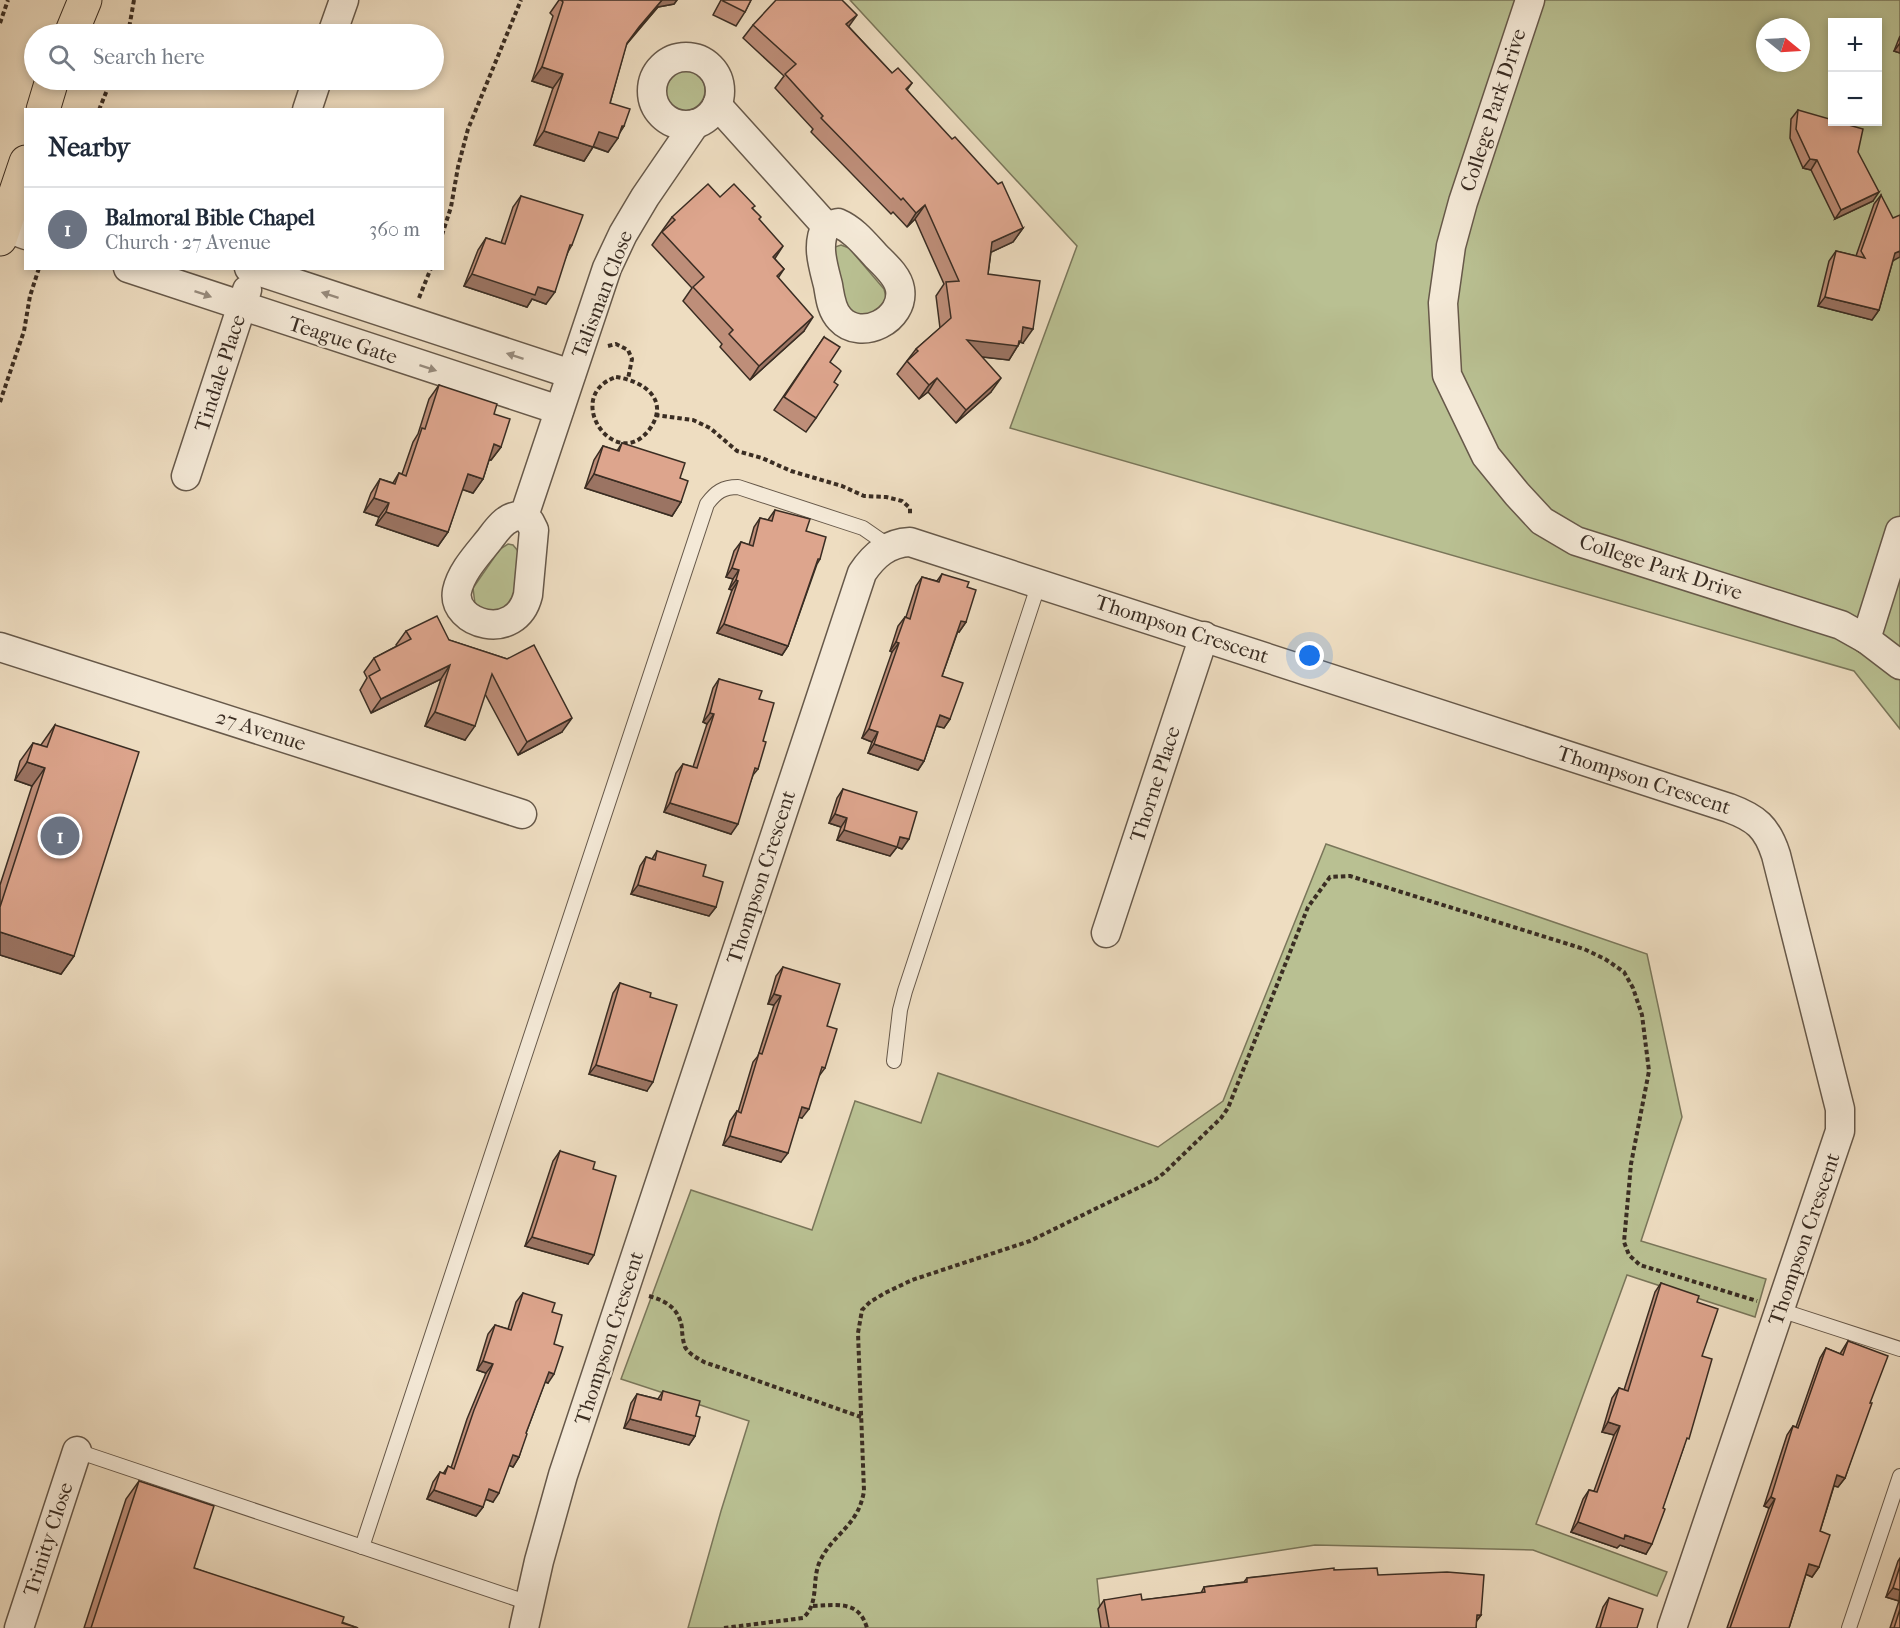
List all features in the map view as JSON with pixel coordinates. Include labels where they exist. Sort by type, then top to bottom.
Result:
[{"type":"main road","points":[[69,24],[77,0]]},
{"type":"main road","points":[[76,24],[85,0]]},
{"type":"main road","points":[[10,234],[22,182]]},
{"type":"street","points":[[336,24],[344,0]]},
{"type":"street","name":"College Park Drive","points":[[1530,0],[1463,202],[1451,246],[1443,303],[1447,375],[1486,456],[1517,495],[1542,521],[1576,541],[1841,625],[1866,639],[1900,665]]},
{"type":"street","points":[[685,56],[707,63],[719,83],[720,94],[717,105],[712,114],[695,124],[672,123],[656,107],[652,96],[652,84],[656,73],[663,64],[674,58],[685,56]]},
{"type":"street","points":[[308,108],[314,90]]},
{"type":"street","points":[[717,105],[826,226]]},
{"type":"street","name":"Talisman Close","points":[[524,516],[604,278],[623,234],[662,171],[695,124]]},
{"type":"street","name":"Teague Gate","points":[[134,270],[559,410]]},
{"type":"street","name":"Tindale Place","points":[[186,476],[253,270]]},
{"type":"street","name":"Teague Gate","points":[[256,270],[571,374]]},
{"type":"street","points":[[1866,639],[1900,531]]},
{"type":"street","name":"Thompson Crescent","points":[[526,1615],[563,1475],[862,573],[869,562],[889,546],[910,542],[1729,808],[1746,814],[1759,823],[1769,837],[1776,855],[1840,1109],[1840,1131],[1832,1158],[1771,1306],[1672,1628]]},
{"type":"street","name":"Thorne Place","points":[[1106,933],[1204,636]]},
{"type":"street","name":"27 Avenue","points":[[0,647],[522,814]]},
{"type":"street","name":"Trinity Close","points":[[19,1628],[77,1451]]},
{"type":"lane","points":[[362,1547],[707,504],[719,490],[738,487],[863,528],[889,546]]},
{"type":"lane","points":[[894,1061],[900,1010],[905,991],[1039,583]]},
{"type":"lane","points":[[1771,1306],[1900,1349]]},
{"type":"lane","points":[[77,1451],[362,1547],[526,1615]]},
{"type":"lane","points":[[1849,1628],[1900,1476]]},
{"type":"path","points":[[0,23],[8,0]]},
{"type":"path","points":[[130,24],[134,0]]},
{"type":"path","points":[[444,229],[468,129],[521,0]]},
{"type":"path","points":[[100,108],[107,90]]},
{"type":"path","points":[[0,402],[24,330],[30,296],[38,270]]},
{"type":"path","points":[[416,306],[430,270]]},
{"type":"path","points":[[603,349],[616,344],[628,350],[632,359],[628,379]]},
{"type":"path","points":[[616,377],[639,382],[648,389],[655,400],[655,415],[649,430],[644,435],[632,441],[620,442],[608,439],[594,418],[598,390],[604,381],[616,377]]},
{"type":"path","points":[[655,415],[693,420],[703,424],[737,451],[762,458],[791,471],[843,486],[864,496],[886,497],[902,501],[910,508],[910,516]]},
{"type":"path","points":[[724,1628],[803,1618],[813,1606],[818,1567],[825,1551],[854,1520],[862,1506],[864,1491],[858,1333],[862,1310],[870,1302],[912,1280],[1030,1241],[1156,1179],[1221,1118],[1235,1093],[1308,907],[1330,877],[1350,876],[1584,949],[1605,958],[1624,972],[1633,988],[1642,1015],[1649,1071],[1631,1164],[1624,1242],[1629,1255],[1640,1265],[1771,1306]]},
{"type":"path","points":[[626,1288],[665,1301],[674,1308],[681,1319],[686,1348],[692,1355],[704,1362],[861,1417]]},
{"type":"path","points":[[813,1606],[842,1604],[850,1606],[861,1613],[867,1628]]},
{"type":"green space","points":[[850,0],[1900,0],[1900,729],[1854,671],[1010,428],[1077,246]]},
{"type":"green space","points":[[684,69],[699,75],[705,90],[699,105],[684,111],[669,105],[663,90],[669,75]]},
{"type":"green space","points":[[841,245],[849,248],[884,289],[886,297],[883,305],[865,317],[853,313],[846,306],[832,254],[835,247]]},
{"type":"green space","points":[[508,544],[513,545],[518,551],[515,588],[510,606],[493,614],[475,604],[473,588],[500,549]]},
{"type":"green space","points":[[1326,844],[1647,954],[1682,1117],[1641,1241],[1766,1279],[1755,1317],[1627,1275],[1536,1524],[1667,1572],[1657,1596],[1533,1550],[1315,1545],[1097,1579],[1102,1628],[688,1628],[749,1421],[621,1379],[691,1190],[812,1230],[855,1101],[921,1123],[938,1073],[1158,1147],[1223,1101]]},
{"type":"building","points":[[561,0],[662,0],[627,43],[610,103],[630,109],[624,126],[618,138],[599,132],[593,147],[544,131],[563,74],[542,67],[563,2]]},
{"type":"building","points":[[724,0],[751,0],[745,12]]},
{"type":"building","points":[[776,0],[842,0],[857,15],[846,24],[892,73],[898,68],[912,83],[906,89],[952,139],[955,137],[998,184],[1002,182],[1023,228],[992,242],[988,274],[1040,281],[1033,329],[1023,327],[1018,346],[967,340],[1001,378],[966,410],[937,378],[929,385],[907,361],[918,351],[916,349],[951,318],[946,282],[959,281],[925,205],[916,213],[903,198],[901,200],[821,118],[823,116],[785,74],[796,64],[753,25]]},
{"type":"building","points":[[1798,110],[1828,119],[1828,126],[1852,126],[1863,129],[1858,152],[1879,192],[1841,210],[1817,160],[1810,159],[1796,129]]},
{"type":"building","points":[[708,184],[720,197],[734,184],[755,206],[752,208],[761,217],[759,219],[783,246],[773,257],[784,269],[777,276],[813,317],[759,366],[729,334],[733,330],[693,287],[704,277],[662,232],[675,220],[672,217]]},
{"type":"building","points":[[1881,195],[1893,218],[1900,215],[1900,251],[1895,253],[1879,310],[1825,297],[1836,251],[1865,258],[1861,251]]},
{"type":"building","points":[[521,196],[583,215],[572,245],[570,245],[555,292],[538,287],[535,295],[472,274],[486,238],[505,244]]},
{"type":"building","points":[[824,337],[840,347],[830,362],[841,371],[834,382],[838,385],[816,418],[784,397]]},
{"type":"building","points":[[439,385],[497,404],[494,414],[510,419],[501,447],[494,444],[483,479],[468,474],[448,532],[386,512],[389,503],[374,498],[380,479],[395,484],[399,473],[406,476],[422,428],[425,429]]},
{"type":"building","points":[[622,443],[685,463],[680,478],[688,481],[681,502],[594,474],[603,446],[619,451]]},
{"type":"building","points":[[775,510],[810,519],[806,531],[826,537],[788,646],[724,624],[738,581],[736,580],[739,570],[732,568],[741,542],[753,546],[760,518],[772,521]]},
{"type":"building","points":[[942,574],[969,582],[967,587],[976,590],[966,622],[961,621],[942,676],[963,683],[950,719],[940,715],[924,761],[874,744],[878,732],[869,729],[899,643],[896,642],[905,617],[910,619],[922,577],[939,582]]},
{"type":"building","points":[[437,616],[449,640],[507,659],[534,645],[572,718],[527,742],[492,674],[475,726],[435,712],[450,665],[381,699],[369,676],[380,670],[374,658],[411,639],[406,631]]},
{"type":"building","points":[[719,679],[762,691],[759,699],[774,703],[758,769],[755,768],[738,824],[670,803],[683,764],[697,768],[714,714],[710,713]]},
{"type":"building","points":[[55,725],[139,752],[74,956],[0,932],[0,907],[45,768],[27,762],[33,743],[47,747]]},
{"type":"building","points":[[843,789],[917,812],[909,839],[900,837],[897,847],[844,830],[847,818],[835,814]]},
{"type":"building","points":[[657,851],[706,865],[703,876],[723,882],[716,907],[638,885],[646,857],[655,860]]},
{"type":"building","points":[[783,967],[840,984],[827,1026],[837,1029],[825,1068],[822,1067],[809,1109],[802,1107],[788,1153],[730,1136],[737,1111],[741,1113],[759,1053],[762,1054],[781,996],[774,994]]},
{"type":"building","points":[[620,983],[651,993],[650,997],[677,1005],[653,1082],[596,1065]]},
{"type":"building","points":[[560,1151],[595,1162],[593,1169],[616,1176],[594,1255],[532,1237]]},
{"type":"building","points":[[1661,1283],[1699,1296],[1697,1302],[1718,1309],[1702,1356],[1712,1359],[1689,1439],[1687,1438],[1652,1544],[1625,1535],[1624,1539],[1578,1522],[1589,1490],[1597,1492],[1620,1426],[1608,1422],[1619,1388],[1628,1391]]},
{"type":"building","points":[[523,1293],[555,1303],[552,1312],[562,1315],[554,1344],[563,1347],[554,1374],[549,1372],[519,1457],[513,1455],[499,1493],[489,1489],[483,1507],[434,1490],[440,1472],[445,1474],[448,1466],[454,1469],[493,1364],[483,1361],[495,1325],[511,1330]]},
{"type":"building","points":[[1848,1341],[1888,1356],[1845,1478],[1837,1475],[1820,1531],[1830,1535],[1819,1567],[1809,1564],[1789,1628],[1730,1628],[1775,1499],[1771,1497],[1793,1426],[1798,1428],[1826,1348],[1843,1355]]},
{"type":"building","points":[[663,1391],[700,1401],[696,1416],[700,1417],[695,1436],[630,1419],[637,1394],[661,1400]]},
{"type":"building","points":[[139,1481],[214,1506],[194,1568],[344,1617],[342,1623],[358,1628],[91,1628]]},
{"type":"building","points":[[1900,1566],[1900,1590],[1893,1588]]},
{"type":"building","points":[[1334,1568],[1334,1570],[1377,1568],[1378,1575],[1447,1572],[1484,1575],[1481,1615],[1477,1615],[1476,1628],[1109,1628],[1104,1600],[1141,1594],[1142,1600],[1205,1592],[1204,1587],[1247,1582],[1247,1578]]},
{"type":"building","points":[[1609,1598],[1643,1609],[1637,1628],[1600,1628]]},
{"type":"building","points":[[1900,1609],[1900,1628],[1894,1628]]},
{"type":"place","name":"Balmoral Bible Chapel","points":[[60,836]]}]
